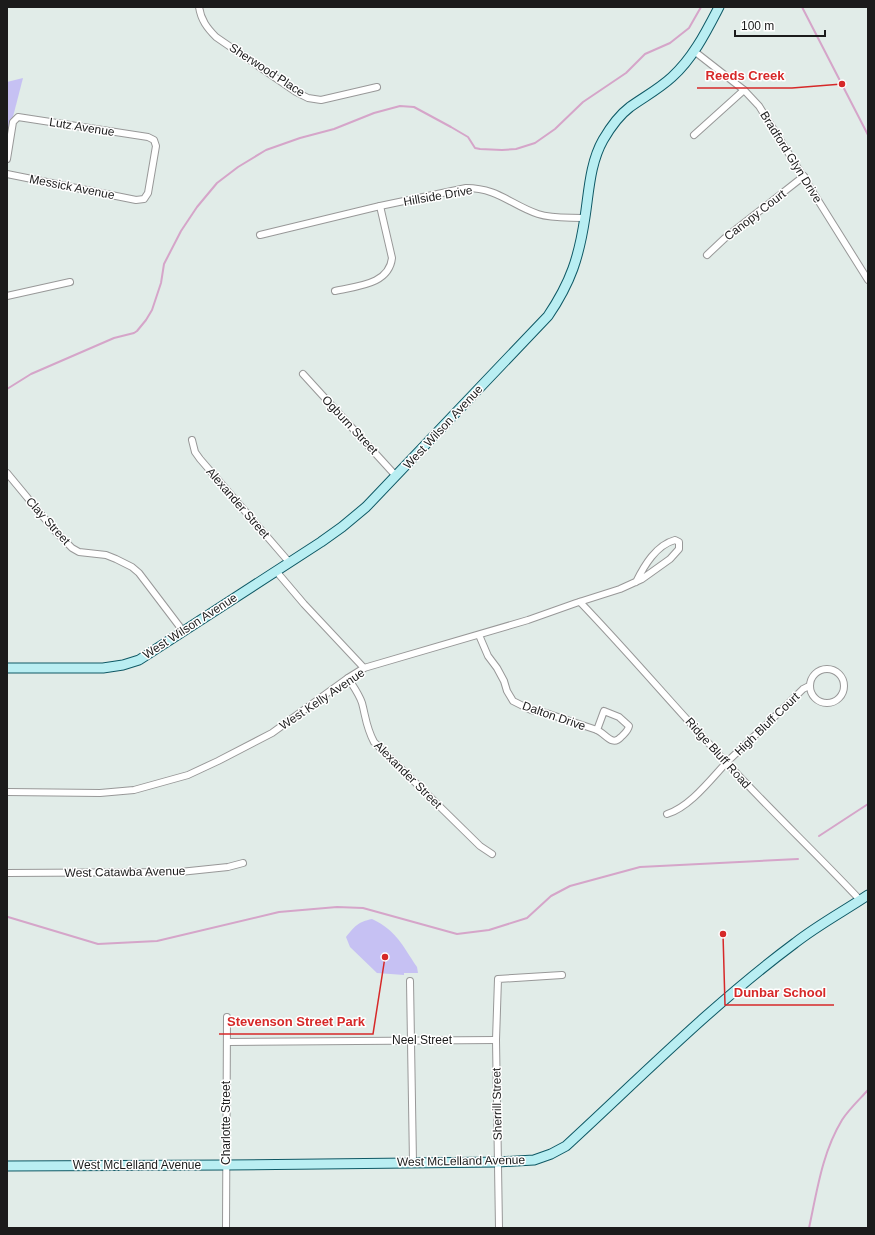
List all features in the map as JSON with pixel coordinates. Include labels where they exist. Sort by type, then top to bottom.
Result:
[{"type":"street","name":"Sherwood Place","points":[[199,7],[200,15],[206,27],[216,37],[296,92],[308,98],[321,100],[377,87]]},
{"type":"street","name":"West Wilson Avenue","points":[[7,668],[103,668],[139,660],[342,527],[366,507],[548,316],[573,271],[578,254],[596,154],[602,141],[619,116],[673,77],[684,65],[694,51],[719,7]]},
{"type":"street","name":"Bradford Glyn Drive","points":[[694,51],[744,90],[765,114],[868,280]]},
{"type":"street","points":[[694,135],[744,90]]},
{"type":"street","name":"Lutz Avenue","points":[[7,159],[14,122],[18,118],[148,137],[154,140],[156,146],[148,192],[144,199],[136,200]]},
{"type":"street","name":"Messick Avenue","points":[[7,174],[136,200]]},
{"type":"street","name":"Canopy Court","points":[[707,255],[725,238],[804,176]]},
{"type":"street","name":"Hillside Drive","points":[[260,235],[380,206],[454,190],[474,188],[494,192],[540,215],[585,218]]},
{"type":"street","points":[[334,291],[377,281],[387,272],[391,265],[392,258],[380,206]]},
{"type":"street","points":[[7,296],[70,282]]},
{"type":"street","name":"Ogburn Street","points":[[303,374],[396,476]]},
{"type":"street","name":"Alexander Street","points":[[192,440],[195,452],[200,459],[289,562]]},
{"type":"street","name":"Clay Street","points":[[7,473],[55,531],[72,548],[79,552],[106,555],[132,567],[139,573],[183,631]]},
{"type":"street","name":"West Kelly Avenue","points":[[7,792],[100,793],[134,790],[188,775],[218,761],[272,732],[364,668],[528,620],[620,589],[636,582],[642,579],[674,555],[679,549],[679,542],[671,540],[660,548],[649,560],[636,582]]},
{"type":"street","points":[[276,571],[304,604],[364,668]]},
{"type":"street","name":"Ridge Bluff Road","points":[[580,602],[637,662],[727,763],[860,900]]},
{"type":"street","name":"Dalton Drive","points":[[479,635],[488,656],[504,681],[507,691],[513,701],[531,710],[546,713],[597,730],[615,742],[619,740],[628,730],[629,726],[619,717],[604,711],[597,730]]},
{"type":"street","name":"High Bluff Court","points":[[667,814],[678,811],[703,788],[803,689],[809,686],[814,674],[820,670],[833,670],[839,674],[844,686],[843,692],[839,698],[834,702],[827,703],[820,702],[815,699],[809,686]]},
{"type":"street","name":"Alexander Street","points":[[348,678],[362,703],[367,730],[374,742],[480,846],[492,854]]},
{"type":"street","name":"West Catawba Avenue","points":[[7,873],[180,872],[228,867],[243,863]]},
{"type":"street","name":"West McLelland Avenue","points":[[7,1166],[498,1162],[534,1160],[551,1154],[566,1146],[708,1014],[765,966],[796,942],[868,894]]},
{"type":"street","name":"Sherrill Street","points":[[498,1228],[496,1040],[498,979],[562,975]]},
{"type":"street","points":[[410,981],[413,1162]]},
{"type":"street","name":"Charlotte Street","points":[[226,1228],[227,1017]]},
{"type":"street","name":"Neel Street","points":[[227,1042],[496,1040]]},
{"type":"shaded area","points":[[23,78],[7,140],[7,82]]},
{"type":"shaded area","points":[[372,919],[387,928],[398,939],[417,967],[418,973],[404,973],[404,975],[377,973],[350,947],[346,937],[357,925]]},
{"type":"waterway","points":[[7,389],[31,374],[114,338],[137,331],[152,310],[161,283],[164,264],[181,231],[197,207],[217,183],[238,167],[266,150],[300,138],[334,129],[374,113],[400,106],[414,107],[451,127],[468,137],[475,148],[502,150],[516,149],[535,143],[555,129],[583,102],[626,73],[645,54],[670,43],[689,28],[701,7]]},
{"type":"waterway","points":[[802,7],[868,135]]},
{"type":"waterway","points":[[819,836],[868,804]]},
{"type":"waterway","points":[[8,917],[98,944],[157,941],[279,912],[337,907],[363,908],[457,934],[489,930],[527,918],[551,896],[570,886],[640,867],[798,859]]},
{"type":"waterway","points":[[809,1228],[821,1172],[835,1133],[851,1108],[868,1090]]},
{"type":"place","name":"Reeds Creek","points":[[842,84]]},
{"type":"place","name":"Dunbar School","points":[[723,934]]},
{"type":"place","name":"Stevenson Street Park","points":[[385,957]]}]
